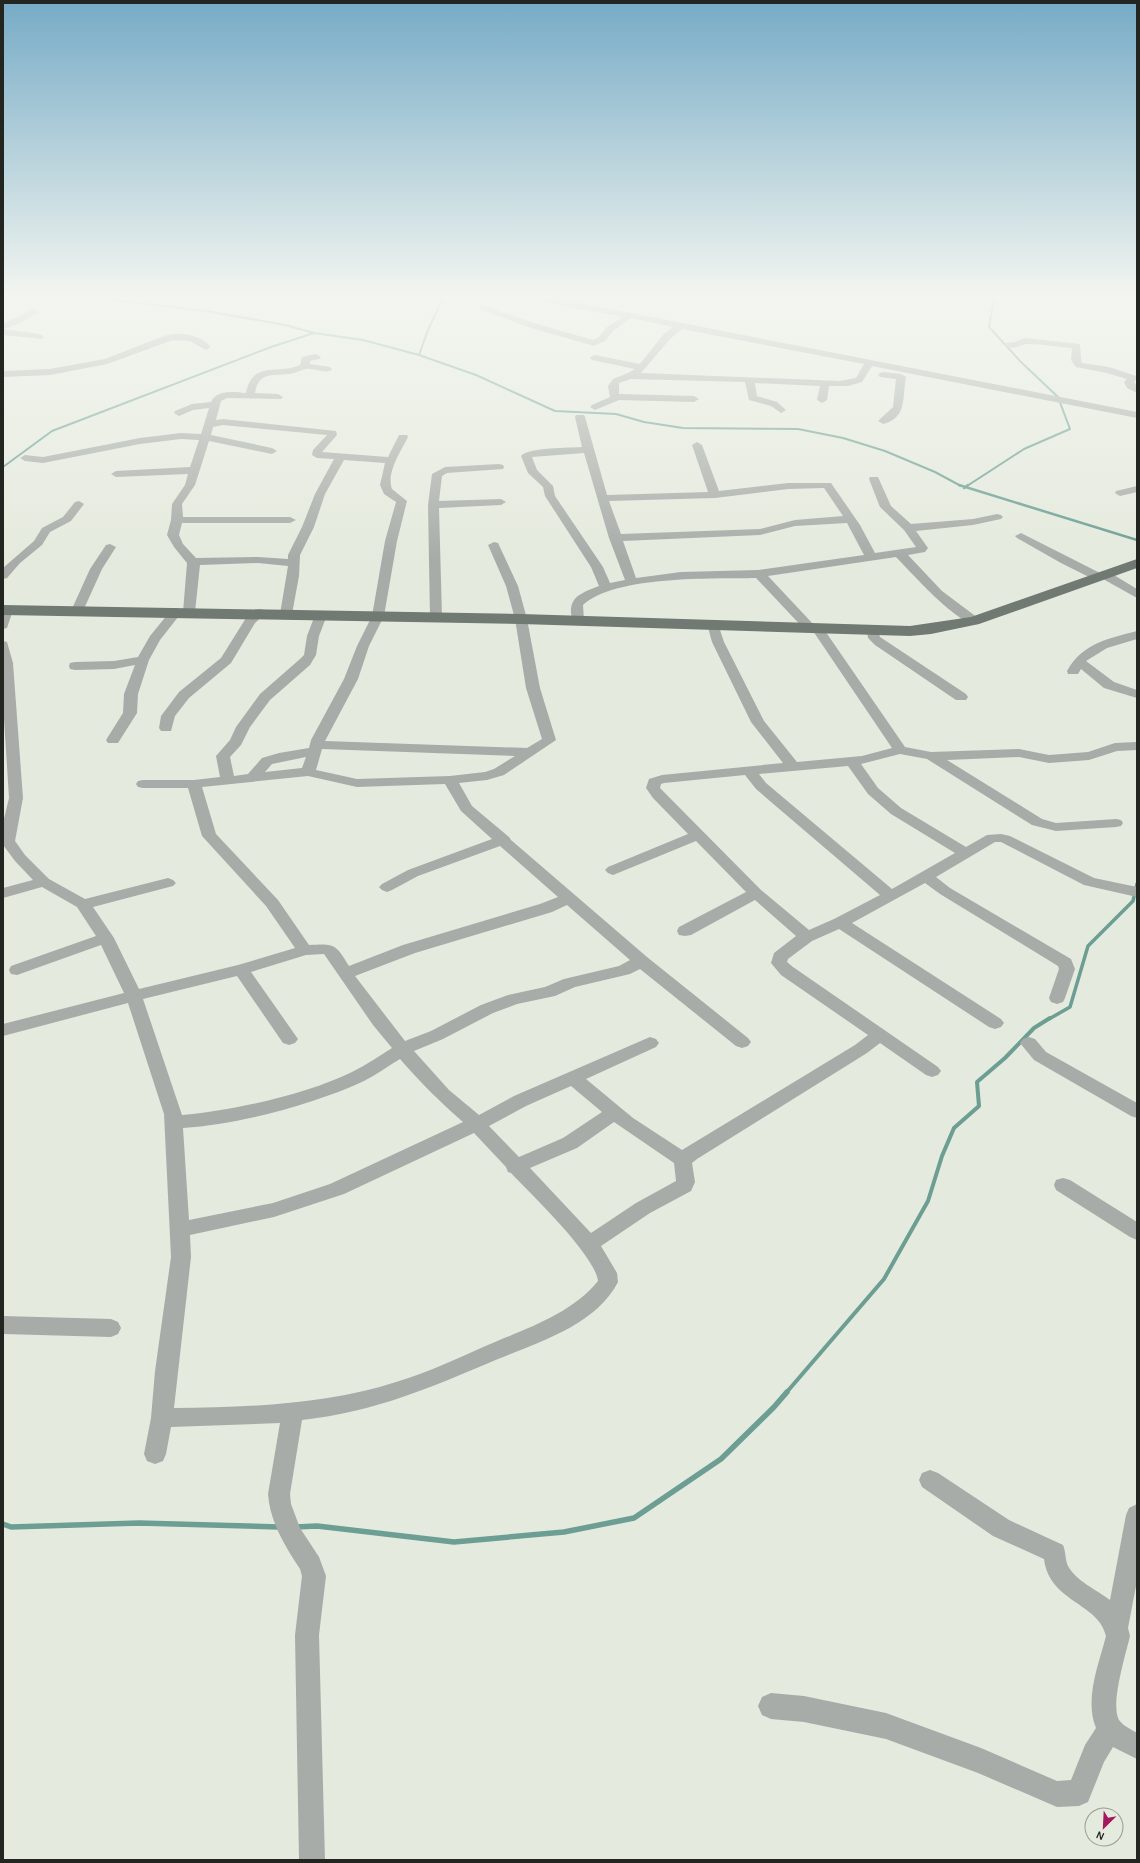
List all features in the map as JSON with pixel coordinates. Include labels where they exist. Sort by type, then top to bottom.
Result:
[{"type":"main road","points":[[4,615],[77,611],[183,612],[578,620],[873,631],[931,629],[974,621],[1137,563]]},
{"type":"street","points":[[250,396],[251,385]]},
{"type":"street","points":[[614,385],[613,388],[616,396]]},
{"type":"street","points":[[751,385],[752,398],[774,404],[781,410]]},
{"type":"street","points":[[822,400],[825,385]]},
{"type":"street","points":[[883,421],[894,414],[899,408],[899,385]]},
{"type":"street","points":[[982,385],[1137,415]]},
{"type":"street","points":[[113,740],[130,713],[131,694],[143,660],[154,639],[183,612],[194,567],[193,562],[174,539],[173,535],[177,520],[177,504],[190,484],[217,400],[224,392],[250,396],[278,397]]},
{"type":"street","points":[[616,396],[694,400]]},
{"type":"street","points":[[595,407],[611,402],[616,396]]},
{"type":"street","points":[[179,413],[184,409],[193,407],[215,405]]},
{"type":"street","points":[[580,417],[588,450],[615,538],[632,582]]},
{"type":"street","points":[[25,458],[43,460],[150,440],[206,432],[223,422],[329,432],[332,433],[332,435],[316,453],[340,458],[390,460]]},
{"type":"street","points":[[206,432],[272,451]]},
{"type":"street","points":[[308,772],[322,732],[351,679],[363,646],[378,616],[385,567],[402,501],[385,488],[390,460],[403,437]]},
{"type":"street","points":[[697,445],[715,495]]},
{"type":"street","points":[[588,450],[532,454],[526,456],[532,471],[548,486],[550,496],[597,567],[606,588]]},
{"type":"street","points":[[286,614],[293,576],[294,555],[306,533],[320,494],[340,458]]},
{"type":"street","points":[[436,617],[433,504],[437,474],[439,472],[499,467]]},
{"type":"street","points":[[116,474],[195,470]]},
{"type":"street","points":[[578,620],[577,604],[580,599],[606,588],[632,582],[681,576],[758,574],[871,556],[918,552],[922,548],[908,528],[886,507],[874,479]]},
{"type":"street","points":[[603,498],[715,495],[788,486],[826,486],[830,488],[871,556]]},
{"type":"street","points":[[1120,493],[1137,489]]},
{"type":"street","points":[[433,504],[501,502]]},
{"type":"street","points":[[3,576],[16,561],[38,544],[46,530],[67,519],[79,504]]},
{"type":"street","points":[[908,528],[973,522],[997,517]]},
{"type":"street","points":[[615,538],[760,532],[795,523],[849,519]]},
{"type":"street","points":[[177,520],[290,520]]},
{"type":"street","points":[[1021,536],[1065,561],[1102,576],[1137,594]]},
{"type":"street","points":[[143,784],[194,784],[308,772],[357,783],[450,780],[487,776],[498,772],[549,740],[533,688],[521,619],[512,586],[494,545]]},
{"type":"street","points":[[77,611],[96,569],[110,547]]},
{"type":"street","points":[[900,554],[938,594],[974,621]]},
{"type":"street","points":[[193,562],[258,560],[293,563]]},
{"type":"street","points":[[758,574],[762,576],[813,628],[900,750]]},
{"type":"street","points":[[166,728],[168,716],[184,695],[226,660],[250,621],[260,614]]},
{"type":"street","points":[[228,781],[223,756],[224,754],[236,742],[243,727],[265,697],[305,662],[310,655],[312,636],[321,615]]},
{"type":"street","points":[[713,624],[718,642],[758,722],[793,766]]},
{"type":"street","points":[[873,631],[874,638],[879,642],[961,697]]},
{"type":"street","points":[[1137,635],[1109,644],[1086,654],[1076,666],[1109,685],[1137,694]]},
{"type":"street","points":[[3,645],[8,737],[16,798],[9,808],[5,834],[20,858],[44,882],[83,904],[106,938],[134,996],[173,1114],[181,1257],[166,1371],[162,1418],[155,1454]]},
{"type":"street","points":[[75,666],[114,665],[143,660]]},
{"type":"street","points":[[806,937],[796,926],[756,893],[658,795],[653,788],[654,782],[662,779],[852,761],[876,757],[900,750],[931,756],[1019,753],[1049,759],[1089,756],[1115,747],[1137,746]]},
{"type":"street","points":[[253,777],[268,761],[316,748],[530,752]]},
{"type":"street","points":[[931,756],[1037,822],[1056,826],[1116,823]]},
{"type":"street","points":[[852,761],[873,791],[896,811],[965,853]]},
{"type":"street","points":[[748,770],[761,786],[891,896]]},
{"type":"street","points":[[450,780],[466,808],[504,840],[568,899],[641,961],[742,1042]]},
{"type":"street","points":[[194,784],[209,836],[272,903],[305,950]]},
{"type":"street","points":[[613,870],[698,835]]},
{"type":"street","points":[[932,1071],[787,971],[779,963],[780,956],[806,937],[840,923],[891,896],[992,838],[1010,840],[1089,882],[1137,892]]},
{"type":"street","points":[[387,887],[413,873],[504,840]]},
{"type":"street","points":[[925,876],[945,891],[1065,962],[1067,969],[1057,998]]},
{"type":"street","points":[[3,893],[44,882]]},
{"type":"street","points":[[83,904],[168,883]]},
{"type":"street","points":[[685,931],[756,893]]},
{"type":"street","points":[[345,974],[410,949],[546,908],[568,899]]},
{"type":"street","points":[[840,923],[995,1023]]},
{"type":"street","points":[[17,970],[106,938]]},
{"type":"street","points":[[3,1030],[241,970],[305,950],[326,949],[332,952],[345,974],[379,1021],[434,1086],[476,1123],[515,1167],[589,1244],[607,1273],[608,1282],[594,1299],[576,1312],[533,1336],[397,1392],[362,1401],[293,1412],[248,1416],[162,1418]]},
{"type":"street","points":[[174,1122],[200,1120],[265,1107],[318,1093],[359,1076],[403,1049],[437,1035],[487,1009],[514,999],[542,994],[570,983],[624,970],[641,961]]},
{"type":"street","points":[[241,970],[289,1039]]},
{"type":"street","points":[[683,1160],[709,1141],[747,1120],[861,1049],[879,1035]]},
{"type":"street","points":[[180,1229],[274,1210],[337,1189],[520,1101],[650,1043]]},
{"type":"street","points":[[1029,1043],[1040,1056],[1137,1111]]},
{"type":"street","points":[[573,1078],[601,1103],[615,1112],[627,1123],[683,1160]]},
{"type":"street","points":[[515,1167],[570,1142],[615,1112]]},
{"type":"street","points":[[589,1244],[644,1208],[684,1186],[686,1182],[683,1171],[683,1160]]},
{"type":"street","points":[[1063,1185],[1137,1232]]},
{"type":"street","points":[[3,1325],[111,1328]]},
{"type":"street","points":[[293,1412],[279,1494],[280,1504],[290,1533],[311,1565],[314,1576],[307,1635],[312,1860]]},
{"type":"street","points":[[930,1480],[1001,1528],[1054,1553],[1059,1573],[1110,1616],[1117,1626]]},
{"type":"street","points":[[1137,1514],[1117,1626],[1118,1636],[1103,1704],[1104,1716],[1110,1729],[1124,1740],[1137,1746]]},
{"type":"street","points":[[771,1706],[804,1709],[886,1726],[981,1761],[1058,1794],[1079,1793],[1094,1754],[1110,1729]]},
{"type":"waterway","points":[[3,467],[52,431],[172,385]]},
{"type":"waterway","points":[[498,385],[555,411],[616,414],[644,422],[683,428],[798,429],[843,438],[885,451],[935,472],[959,485]]},
{"type":"waterway","points":[[967,486],[1024,449],[1070,429],[1058,397],[1045,385]]},
{"type":"waterway","points":[[959,485],[965,487]]},
{"type":"waterway","points":[[965,487],[1137,540]]},
{"type":"waterway","points":[[1049,1019],[1070,1007],[1088,946],[1133,901],[1137,884]]},
{"type":"waterway","points":[[786,1393],[884,1279],[928,1201],[942,1156],[954,1128],[979,1106],[977,1082],[1005,1058],[1034,1028],[1050,1018]]},
{"type":"waterway","points":[[296,1527],[317,1526],[454,1542],[564,1532],[634,1518],[721,1459],[774,1407],[787,1392]]},
{"type":"waterway","points":[[3,1524],[11,1527],[139,1523],[279,1527]]}]
